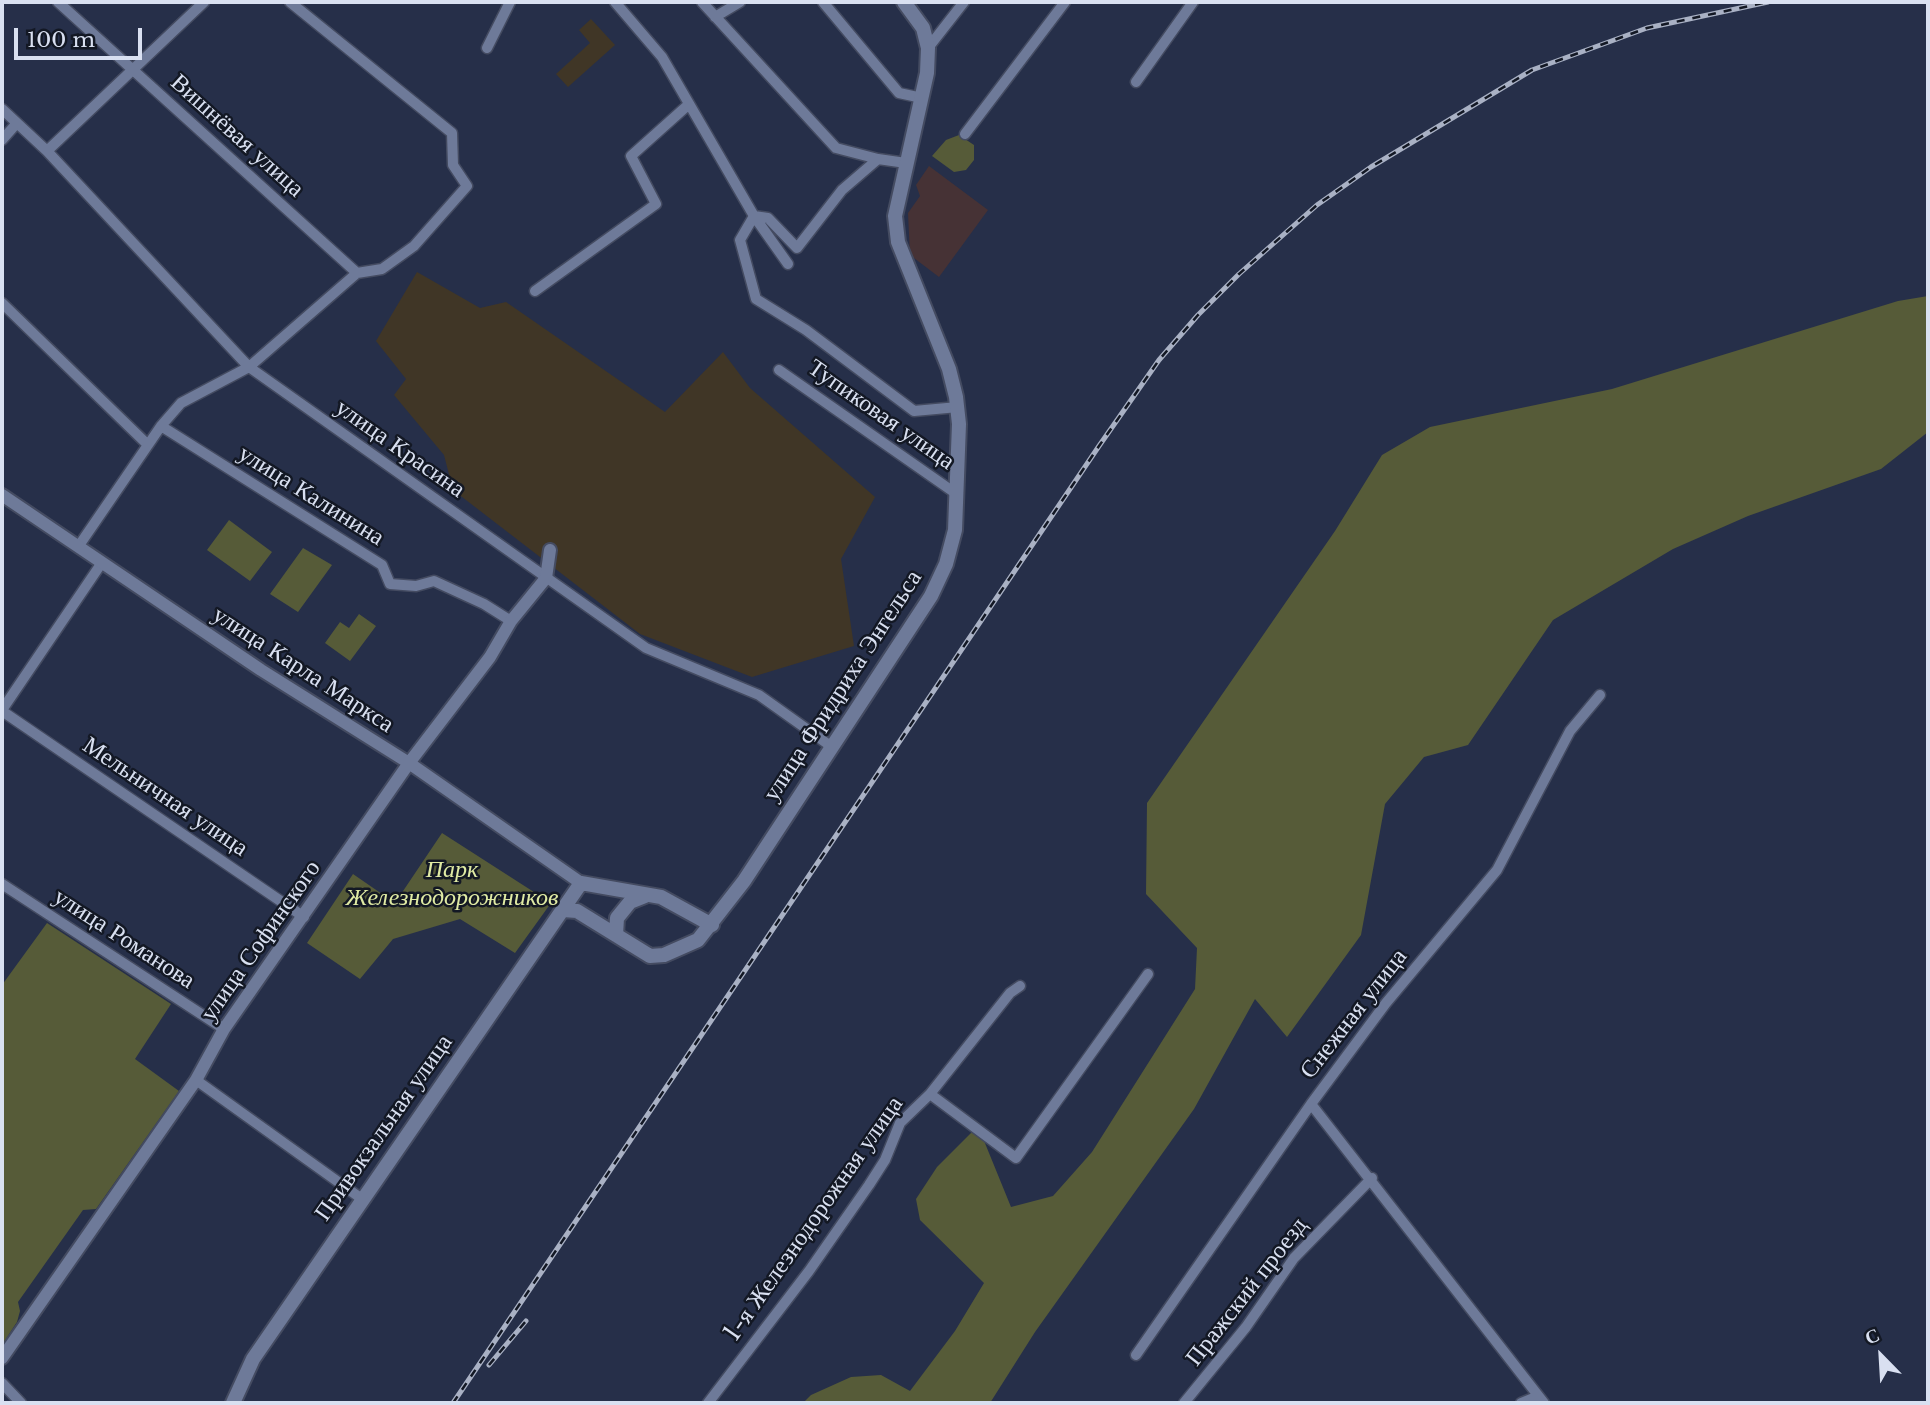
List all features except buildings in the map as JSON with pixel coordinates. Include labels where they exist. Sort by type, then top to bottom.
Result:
[{"type":"main road","points":[[904,2],[923,28],[928,48]]},
{"type":"main road","name":"улица Фридриха Энгельса","points":[[563,910],[577,911],[650,956],[664,955],[698,940],[712,925],[832,747],[931,596],[946,564],[956,530],[958,407],[949,369],[898,242],[895,216],[927,73],[928,48]]},
{"type":"main road","points":[[581,883],[661,897],[712,925]]},
{"type":"main road","name":"Привокзальная улица","points":[[233,1403],[253,1359],[581,883]]},
{"type":"main road","points":[[616,935],[617,918],[630,902],[646,895]]},
{"type":"street","name":"Вишнёвая улица","points":[[58,2],[357,273]]},
{"type":"street","points":[[182,2],[194,9]]},
{"type":"street","points":[[47,150],[204,2]]},
{"type":"street","points":[[78,547],[161,426],[181,403],[249,367],[357,273],[382,270],[414,246],[467,186],[453,165],[452,133],[290,2]]},
{"type":"street","points":[[487,48],[510,2]]},
{"type":"street","points":[[615,2],[662,57],[754,216],[788,264]]},
{"type":"street","points":[[702,2],[836,148],[906,163]]},
{"type":"street","points":[[715,17],[740,2]]},
{"type":"street","points":[[823,2],[899,93],[922,98]]},
{"type":"street","points":[[928,48],[964,2]]},
{"type":"street","points":[[965,134],[1065,2]]},
{"type":"street","points":[[1136,82],[1193,2]]},
{"type":"street","points":[[535,291],[656,204],[631,156],[688,105]]},
{"type":"street","name":"улица Красина","points":[[2,109],[47,150],[249,367],[646,648],[759,695],[832,747]]},
{"type":"street","points":[[2,140],[17,123]]},
{"type":"street","points":[[754,216],[768,218],[797,248],[842,190],[878,159]]},
{"type":"street","points":[[754,216],[740,240],[755,299],[806,330],[914,411],[958,407]]},
{"type":"street","points":[[2,303],[148,445]]},
{"type":"street","name":"Тупиковая улица","points":[[779,370],[958,495]]},
{"type":"street","name":"улица Калинина","points":[[161,426],[382,565],[390,584],[416,586],[434,581],[484,604],[511,621]]},
{"type":"street","name":"улица Карла Маркса","points":[[2,495],[101,564],[409,763],[581,883]]},
{"type":"street","points":[[546,579],[550,550]]},
{"type":"street","points":[[2,711],[101,564]]},
{"type":"street","name":"улица Софинского","points":[[2,1358],[196,1080],[223,1029],[304,917],[409,763],[490,657],[511,621],[546,579]]},
{"type":"street","name":"Снежная улица","points":[[1136,1355],[1311,1104],[1386,1003],[1497,870],[1570,731],[1600,695]]},
{"type":"street","name":"Мельничная улица","points":[[2,711],[304,917]]},
{"type":"street","name":"улица Романова","points":[[2,884],[223,1029]]},
{"type":"street","name":"1-я Железнодорожная улица","points":[[930,1094],[1016,1158],[1148,974]]},
{"type":"street","name":"1-я Железнодорожная улица","points":[[708,1403],[869,1185],[885,1160],[900,1124],[930,1094],[1010,993],[1020,986]]},
{"type":"street","points":[[196,1080],[362,1199]]},
{"type":"street","points":[[1311,1104],[1541,1399],[1521,1403]]},
{"type":"street","name":"Пражский проезд","points":[[1184,1403],[1246,1327],[1294,1258],[1371,1179]]},
{"type":"street","points":[[2,1383],[21,1403]]},
{"type":"shaded area","points":[[591,19],[615,45],[568,87],[556,74],[590,43],[579,30]]},
{"type":"shaded area","points":[[929,166],[988,210],[939,277],[910,255],[908,213],[920,196],[916,185]]},
{"type":"shaded area","points":[[417,272],[480,308],[506,302],[665,412],[723,352],[750,388],[875,497],[841,559],[854,646],[752,677],[640,634],[453,490],[444,455],[394,395],[406,379],[376,341]]},
{"type":"green space","points":[[959,135],[974,145],[974,160],[966,170],[954,172],[932,156],[946,140]]},
{"type":"green space","points":[[1928,296],[1928,432],[1881,469],[1748,516],[1673,549],[1553,620],[1468,745],[1424,757],[1385,804],[1361,935],[1287,1037],[1255,999],[1194,1109],[1035,1332],[990,1403],[803,1403],[811,1395],[851,1377],[881,1375],[910,1391],[955,1331],[984,1283],[920,1220],[916,1199],[937,1167],[978,1126],[1011,1207],[1053,1196],[1092,1152],[1195,989],[1197,948],[1146,894],[1147,803],[1335,531],[1382,455],[1430,427],[1612,389],[1898,301]]},
{"type":"green space","points":[[229,520],[272,552],[250,581],[207,550]]},
{"type":"green space","points":[[303,548],[332,565],[298,612],[270,594]]},
{"type":"green space","points":[[359,614],[376,626],[350,661],[325,643],[340,622],[349,628]]},
{"type":"green space","name":"Парк Железнодорожников","points":[[442,833],[551,903],[515,953],[460,919],[393,939],[360,979],[307,943],[353,874],[395,903]]},
{"type":"green space","points":[[47,923],[171,1004],[135,1059],[179,1091],[96,1209],[83,1210],[18,1302],[20,1311],[17,1322],[2,1345],[2,985]]},
{"type":"railway","points":[[453,1403],[1099,446],[1159,360],[1198,315],[1239,274],[1317,205],[1371,167],[1532,70],[1647,28],[1768,2]]},
{"type":"railway","points":[[489,1365],[526,1321]]}]
